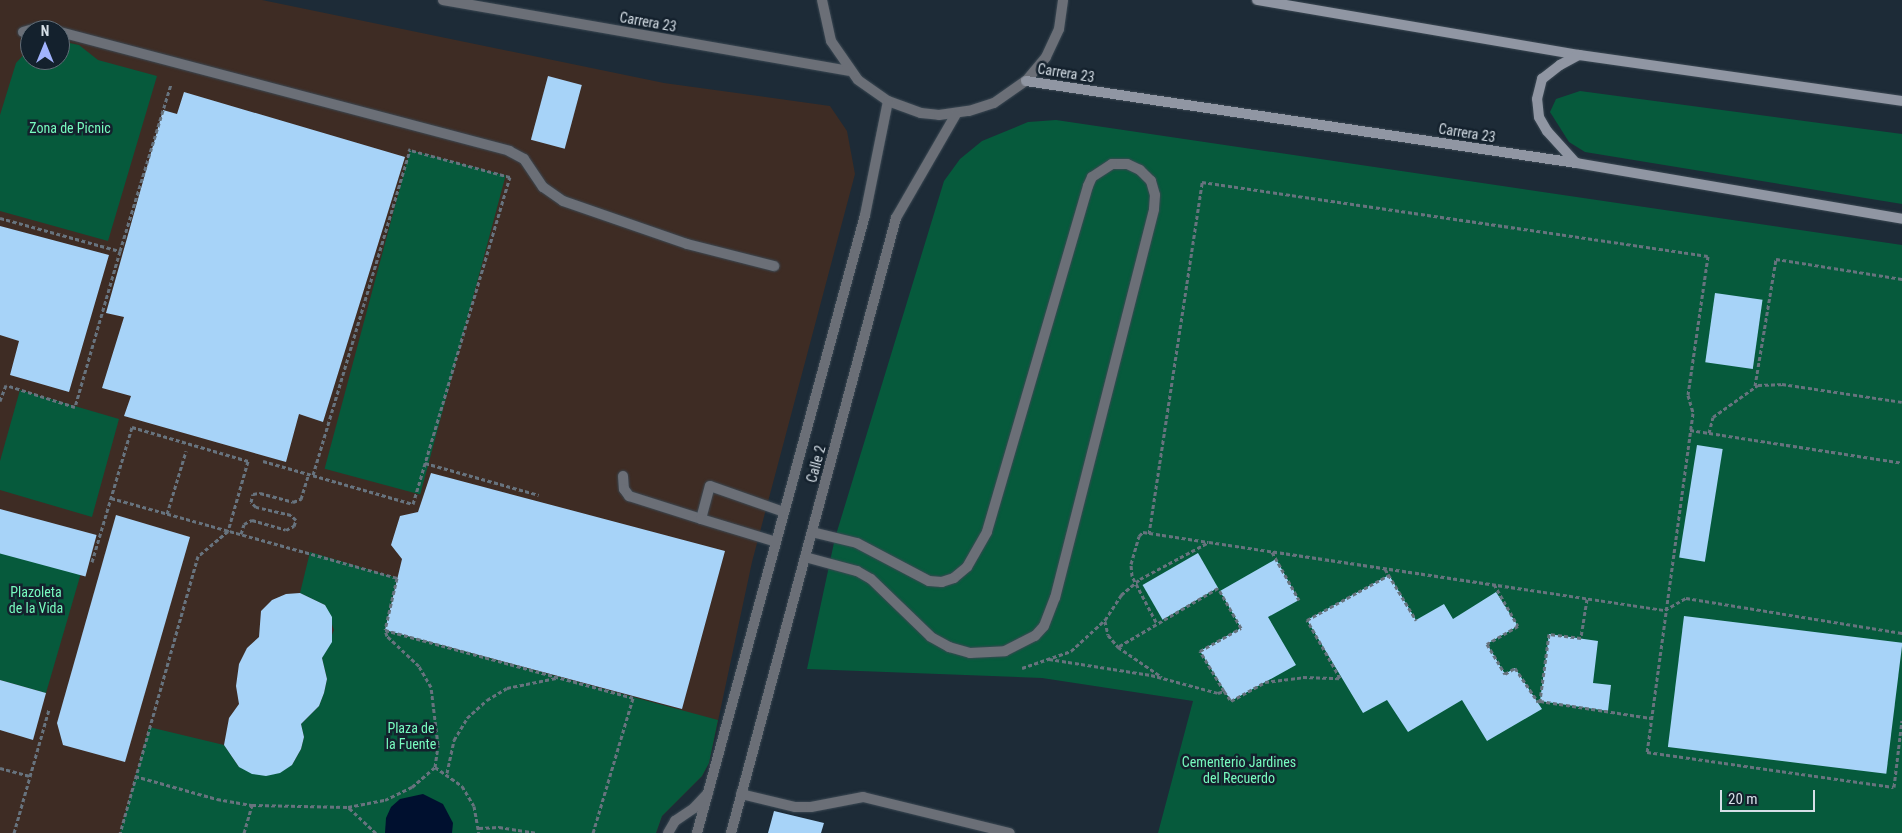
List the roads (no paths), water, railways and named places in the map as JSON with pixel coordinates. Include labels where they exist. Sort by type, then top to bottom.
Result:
[{"type":"main road","points":[[1257,0],[1579,55],[1902,101]]},
{"type":"main road","points":[[1576,163],[1546,131],[1539,117],[1537,99],[1542,79],[1560,65],[1579,55]]},
{"type":"main road","name":"Carrera 23","points":[[1026,81],[1576,163],[1902,219]]},
{"type":"street","name":"Carrera 23","points":[[443,0],[849,71]]},
{"type":"street","points":[[822,0],[831,41],[849,71],[867,88],[888,102],[921,113],[956,114],[994,103],[1026,81],[1046,57],[1058,28],[1063,0]]},
{"type":"street","points":[[70,35],[509,151],[524,159],[542,187],[563,201],[687,244],[774,266]]},
{"type":"street","name":"Calle 2","points":[[697,833],[865,215],[888,102]]},
{"type":"street","name":"Calle 2","points":[[731,833],[896,218],[956,114]]},
{"type":"street","points":[[805,557],[857,571],[871,579],[931,637],[949,647],[970,653],[1005,651],[1035,636],[1044,626],[1055,598],[1154,210],[1153,188],[1140,170],[1127,164],[1112,164],[1097,173],[1088,186],[987,532],[967,567],[948,580],[929,581],[857,543],[812,532]]},
{"type":"street","points":[[623,476],[624,489],[628,496],[776,542]]},
{"type":"street","points":[[700,519],[710,486],[784,512]]},
{"type":"street","points":[[668,833],[675,821],[694,808],[708,793]]},
{"type":"street","points":[[742,794],[795,807],[811,807],[863,797],[1010,833]]},
{"type":"water","points":[[423,794],[443,804],[453,823],[452,833],[385,833],[386,818],[391,807],[400,799]]},
{"type":"park label","name":"Zona de Picnic","points":[[70,128]]},
{"type":"park label","name":"Plazoleta de la Vida","points":[[36,600]]},
{"type":"park label","name":"Plaza de la Fuente","points":[[411,736]]},
{"type":"park label","name":"Cementerio Jardines del Recuerdo","points":[[1239,770]]}]
